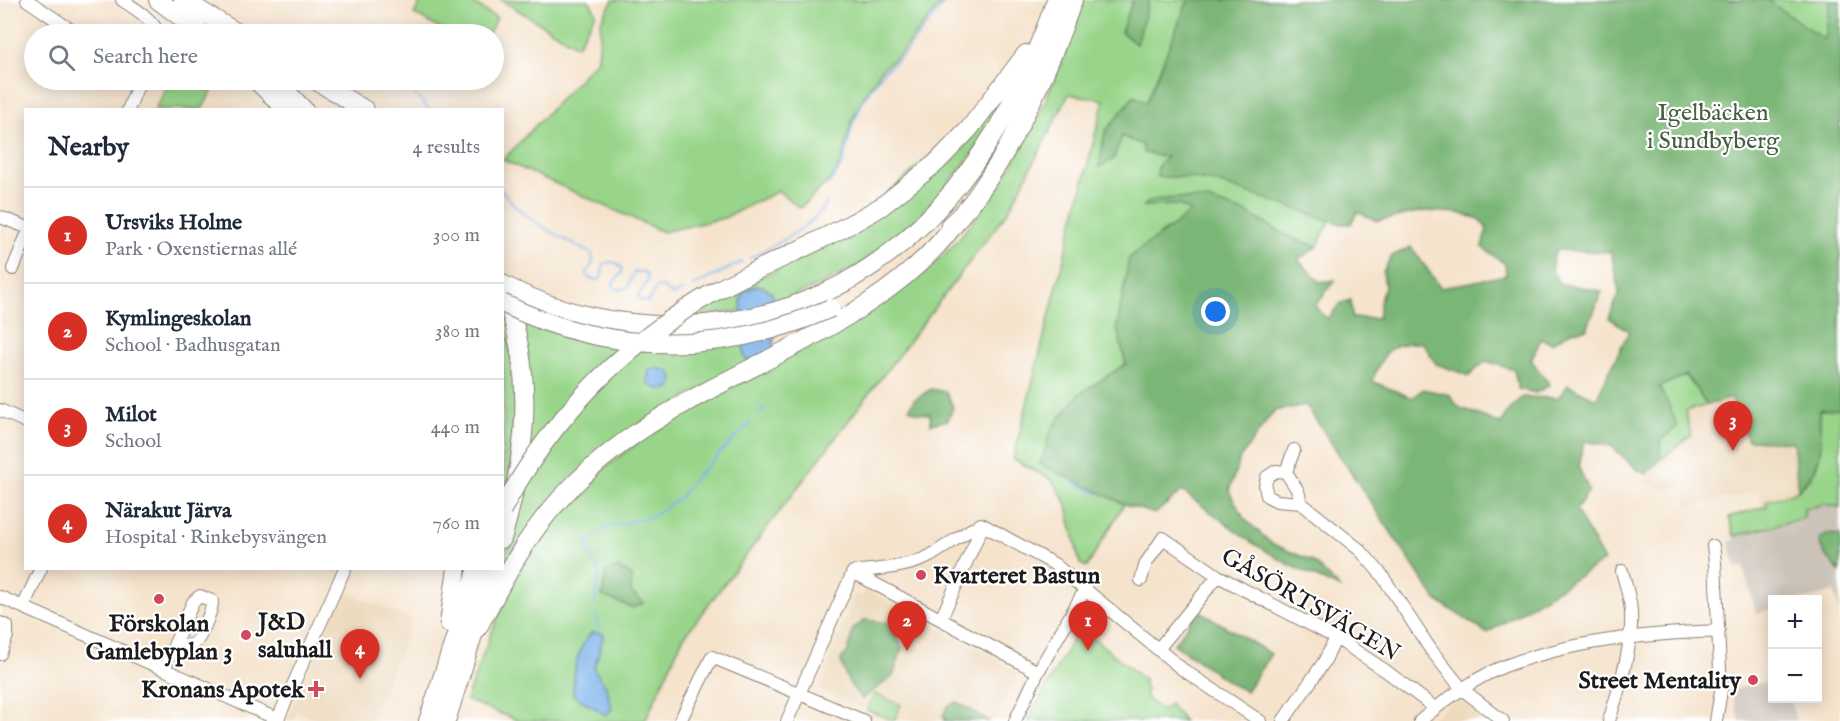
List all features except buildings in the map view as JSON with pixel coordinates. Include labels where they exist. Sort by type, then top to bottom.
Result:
[{"type":"highway","points":[[158,0],[190,24]]},
{"type":"highway","points":[[178,0],[209,24]]},
{"type":"highway","points":[[183,0],[222,24]]},
{"type":"highway","points":[[477,629],[519,554],[546,516],[581,478],[642,429],[831,307],[868,268],[924,224],[958,187],[984,150],[1016,95],[1056,0]]},
{"type":"highway","points":[[504,304],[529,316],[578,332],[628,341],[668,344],[707,343],[762,333],[808,318],[862,292],[890,274],[959,218],[990,176],[1032,103],[1073,0]]},
{"type":"highway","points":[[504,507],[526,469],[567,412],[605,372],[656,329],[718,290],[834,234],[882,206],[936,163],[969,129],[1047,26]]},
{"type":"highway","points":[[266,90],[285,108]]},
{"type":"highway","points":[[284,90],[302,108]]},
{"type":"highway","points":[[332,90],[362,108]]},
{"type":"highway","points":[[504,287],[581,314],[607,320],[654,325],[705,324],[732,321],[780,309],[831,307]]},
{"type":"highway","points":[[504,292],[514,321],[520,353],[525,420],[523,452],[504,532]]},
{"type":"highway","points":[[438,693],[457,570]]},
{"type":"highway","points":[[428,721],[477,570]]},
{"type":"highway","points":[[446,721],[477,629],[493,570]]},
{"type":"street","points":[[27,0],[62,24]]},
{"type":"street","points":[[122,0],[152,24]]},
{"type":"street","points":[[129,108],[136,90]]},
{"type":"street","points":[[0,217],[24,226]]},
{"type":"street","points":[[13,269],[24,242]]},
{"type":"street","points":[[0,410],[24,421]]},
{"type":"street","points":[[1286,472],[1294,450]]},
{"type":"street","points":[[1301,503],[1296,485],[1286,472],[1276,471],[1267,477],[1265,486],[1267,496],[1277,501],[1301,503],[1360,550],[1382,574],[1431,650],[1462,689],[1503,721]]},
{"type":"street","points":[[853,572],[896,567],[928,557],[963,533],[981,524],[1054,564],[1182,669],[1260,721]]},
{"type":"street","points":[[941,619],[983,525]]},
{"type":"street","name":"GÅSÖRTSVÄGEN","points":[[1141,580],[1146,563],[1163,538],[1218,576],[1336,638],[1386,671],[1435,708]]},
{"type":"street","points":[[1713,546],[1721,691],[1716,721]]},
{"type":"street","points":[[23,607],[40,570]]},
{"type":"street","points":[[0,597],[277,720],[344,570]]},
{"type":"street","points":[[1609,721],[1621,682],[1629,637],[1630,605],[1622,571]]},
{"type":"street","points":[[853,572],[1038,672]]},
{"type":"street","points":[[787,721],[853,572]]},
{"type":"street","points":[[1159,648],[1218,576]]},
{"type":"street","points":[[1015,721],[1038,672],[1086,588]]},
{"type":"street","points":[[0,623],[7,626],[9,630],[0,654]]},
{"type":"street","points":[[1420,721],[1462,689],[1504,666],[1541,654],[1582,643],[1629,637],[1719,631]]},
{"type":"street","points":[[1283,721],[1324,662],[1336,638]]},
{"type":"street","points":[[164,669],[175,645]]},
{"type":"street","points":[[680,721],[712,657],[864,721]]},
{"type":"shaded area","points":[[1732,398],[1793,442],[1798,490],[1766,501],[1768,506],[1762,508],[1758,492],[1687,506],[1684,487],[1668,490],[1645,481],[1646,474],[1660,460],[1691,435],[1685,411]]},
{"type":"shaded area","points":[[1825,504],[1840,507],[1840,614],[1834,592],[1822,595],[1768,595],[1768,610],[1756,613],[1743,566],[1736,568],[1729,542],[1735,540],[1734,536],[1804,518],[1804,509]]},
{"type":"shaded area","points":[[865,589],[1019,672],[993,721],[957,702],[946,721],[891,721],[819,689],[855,595],[862,597]]},
{"type":"shaded area","points":[[343,590],[413,620],[370,721],[320,721],[296,711],[292,721],[287,721]]},
{"type":"shaded area","points":[[1768,681],[1768,703],[1791,703],[1796,721],[1740,721],[1731,690]]},
{"type":"shaded area","points":[[1457,699],[1462,701],[1493,721],[1429,721]]},
{"type":"green space","points":[[422,0],[467,0],[497,18],[494,24],[432,24],[414,14]]},
{"type":"green space","points":[[501,0],[589,0],[596,13],[577,46]]},
{"type":"green space","points":[[613,0],[944,0],[900,54],[881,70],[864,96],[851,123],[845,151],[836,174],[800,208],[778,191],[724,218],[663,232],[504,160],[598,59],[601,21]]},
{"type":"green space","name":"Igelbäcken i Sundbyberg","points":[[1084,0],[1133,0],[1121,32],[1136,44],[1149,0],[1840,0],[1840,323],[1537,169],[1325,210],[1134,96],[1113,160],[1121,136],[1167,157],[1158,166],[1157,177],[1185,177],[1215,182],[1330,221],[1317,247],[1287,236],[1247,213],[1178,198],[1145,205],[1179,205],[1191,211],[1178,223],[1161,233],[1120,308],[1117,328],[1126,364],[1078,395],[1040,463],[1124,504],[1087,567],[1080,564],[1066,502],[1052,480],[1013,459],[1104,100],[1069,94],[1009,210],[683,638],[645,721],[519,721],[466,700],[497,620],[525,562],[567,504],[604,469],[643,439],[686,412],[884,301],[923,273],[952,247],[1005,176],[1036,120],[1062,61]]},
{"type":"green space","points":[[1133,0],[1149,0],[1137,44],[1121,32]]},
{"type":"green space","name":"Igelbäcken i Sundbyberg","points":[[1188,0],[1767,0],[1825,40],[1830,0],[1840,0],[1840,409],[1819,410],[1821,444],[1814,470],[1798,490],[1793,442],[1748,440],[1732,398],[1707,405],[1686,375],[1659,387],[1670,407],[1677,427],[1661,440],[1660,460],[1646,474],[1638,470],[1611,446],[1584,441],[1579,468],[1589,490],[1576,510],[1604,561],[1487,633],[1436,600],[1306,405],[1274,411],[1240,458],[1229,491],[1245,519],[1271,543],[1312,561],[1341,589],[1286,563],[1251,542],[1182,491],[1155,514],[1124,504],[1040,464],[1052,428],[1078,395],[1126,364],[1117,328],[1129,258],[1191,211],[1179,205],[1144,206],[1151,200],[1178,198],[1208,200],[1247,213],[1287,236],[1317,247],[1298,260],[1320,282],[1335,280],[1315,306],[1327,319],[1341,303],[1351,300],[1352,318],[1378,318],[1385,287],[1383,272],[1392,256],[1411,247],[1441,288],[1506,275],[1505,264],[1482,247],[1487,229],[1479,219],[1459,213],[1424,211],[1377,221],[1357,212],[1351,224],[1341,224],[1215,182],[1185,177],[1157,177],[1158,166],[1167,157],[1144,153],[1142,145],[1122,136],[1113,160],[1099,167],[1105,132],[1134,96],[1146,103]],"holes":[[[1556,250],[1611,252],[1619,292],[1609,318],[1629,331],[1596,399],[1568,385],[1558,398],[1522,397],[1506,413],[1501,424],[1458,407],[1450,395],[1423,389],[1412,398],[1372,381],[1389,350],[1402,344],[1423,343],[1436,364],[1469,376],[1486,361],[1514,370],[1518,389],[1536,393],[1550,385],[1531,360],[1541,339],[1552,343],[1572,331],[1587,329],[1602,291],[1559,283],[1551,268]]]},
{"type":"green space","points":[[1009,87],[980,144],[924,214],[858,266],[814,288],[775,302],[762,286],[755,286],[741,299],[742,311],[688,317],[736,289],[830,244]]},
{"type":"green space","points":[[165,90],[212,90],[203,108],[156,108]]},
{"type":"green space","points":[[504,317],[517,385],[517,429],[504,508]]},
{"type":"green space","points":[[520,318],[542,328],[744,344],[744,357],[749,362],[640,424],[504,563],[526,484]]},
{"type":"green space","points":[[1686,375],[1707,405],[1685,411],[1691,435],[1660,460],[1658,387]]},
{"type":"green space","points":[[931,389],[946,392],[953,407],[948,420],[931,424],[930,414],[918,413],[909,409],[914,400]]},
{"type":"green space","points":[[1840,409],[1840,507],[1825,504],[1804,509],[1804,518],[1734,536],[1729,517],[1767,506],[1766,501],[1794,492],[1807,483],[1820,454],[1819,410]]},
{"type":"green space","points":[[1828,534],[1840,535],[1840,572],[1824,553],[1819,540]]},
{"type":"green space","points":[[617,568],[632,575],[631,592],[644,603],[633,608],[602,596],[606,572]]},
{"type":"green space","points":[[1198,610],[1271,654],[1246,691],[1233,685],[1174,644]]},
{"type":"green space","points":[[865,620],[891,623],[902,649],[893,676],[862,699],[848,680],[841,659],[848,652],[853,629]]},
{"type":"green space","points":[[1080,627],[1145,681],[1143,684],[1148,700],[1162,710],[1170,704],[1184,721],[1027,721]]},
{"type":"green space","points":[[874,694],[901,705],[894,721],[867,710]]},
{"type":"green space","points":[[957,702],[989,721],[944,721],[943,715],[948,706]]},
{"type":"water","points":[[762,286],[772,293],[778,320],[771,355],[749,362],[744,357],[741,299],[745,291]]},
{"type":"water","points":[[658,368],[670,372],[673,377],[672,387],[659,389],[647,382],[649,370]]},
{"type":"water","points":[[592,632],[604,634],[594,669],[606,686],[612,709],[606,715],[573,695],[577,661]]},
{"type":"waterway","points":[[828,185],[843,164],[853,123],[865,97],[883,72],[903,55],[947,0]]},
{"type":"waterway","points":[[411,90],[428,108]]},
{"type":"waterway","points":[[504,193],[531,219],[592,254],[593,263],[586,274],[590,279],[601,278],[604,264],[611,262],[622,268],[622,273],[613,283],[613,286],[619,290],[628,287],[634,272],[645,272],[648,280],[638,298],[643,301],[648,302],[657,287],[663,287],[672,295],[682,291]]},
{"type":"waterway","points":[[750,258],[802,228],[827,203]]},
{"type":"waterway","points":[[693,286],[742,262]]},
{"type":"waterway","points":[[759,415],[765,408]]},
{"type":"waterway","points":[[595,604],[599,573],[588,554],[588,542],[606,528],[653,516],[681,497],[693,480],[750,423]]},
{"type":"waterway","points":[[1073,482],[1098,494]]},
{"type":"waterway","points":[[596,616],[599,632]]},
{"type":"place","name":"Milot","points":[[1733,451]]},
{"type":"place","name":"Kvarteret Bastun","points":[[921,575]]},
{"type":"place","name":"Förskolan Gamlebyplan 3","points":[[159,599]]},
{"type":"place","name":"J&D saluhall","points":[[246,635]]},
{"type":"place","name":"Kymlingeskolan","points":[[907,651]]},
{"type":"place","name":"Ursviks Holme","points":[[1088,651]]},
{"type":"place","name":"Närakut Järva","points":[[360,679]]},
{"type":"place","name":"Street Mentality","points":[[1753,680]]},
{"type":"place","name":"Kronans Apotek","points":[[316,689]]}]
